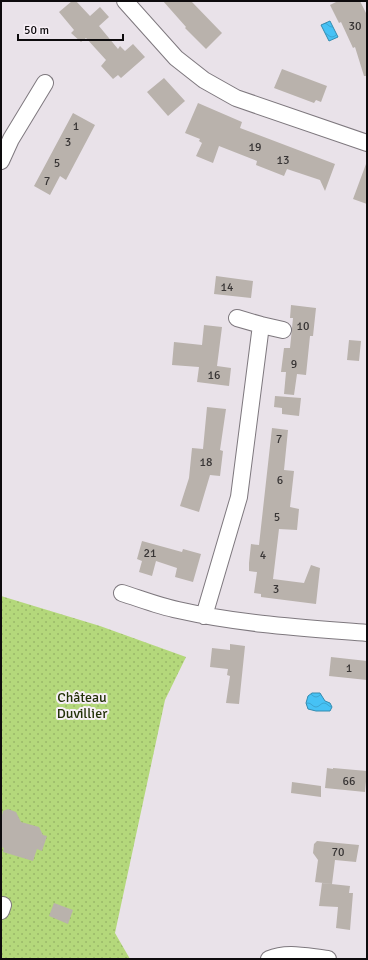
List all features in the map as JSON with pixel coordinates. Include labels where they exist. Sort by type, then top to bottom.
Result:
[{"type":"street","points":[[125,1],[176,58],[204,80],[236,98],[367,143]]},
{"type":"street","points":[[1,161],[6,138],[45,83]]},
{"type":"street","points":[[237,318],[283,330]]},
{"type":"street","points":[[204,616],[239,497],[261,325]]},
{"type":"street","points":[[122,594],[177,610],[204,616],[288,627],[367,633]]},
{"type":"street","points":[[269,959],[277,955],[288,954],[328,959]]},
{"type":"green space","name":"Château Duvillier","points":[[1,596],[100,626],[186,657],[165,700],[115,933],[130,959],[1,959]]},
{"type":"water","points":[[330,21],[338,37],[329,41],[321,25]]},
{"type":"water","points":[[312,693],[320,693],[325,701],[330,703],[332,707],[330,711],[316,711],[308,709],[306,703],[308,696]]},
{"type":"building","points":[[72,1],[76,1],[90,16],[100,7],[109,17],[99,26],[118,49],[120,46],[125,51],[133,44],[145,57],[121,78],[118,75],[113,79],[101,66],[106,60],[86,38],[81,42],[71,33],[74,30],[59,12]]},
{"type":"building","points":[[163,1],[191,1],[222,33],[206,49],[185,28],[186,27]]},
{"type":"building","points":[[338,1],[360,1],[367,15],[367,76],[364,76],[355,47],[353,48],[341,22],[339,23],[330,5]]},
{"type":"building","points":[[282,69],[327,86],[321,102],[316,100],[314,103],[274,88]]},
{"type":"building","points":[[164,78],[185,101],[168,116],[147,92]]},
{"type":"building","points":[[198,103],[242,122],[240,128],[335,164],[325,191],[320,180],[287,169],[284,176],[256,165],[257,161],[219,146],[213,163],[196,156],[202,143],[199,141],[200,139],[185,133]]},
{"type":"building","points":[[73,113],[95,125],[66,180],[60,176],[50,195],[34,186]]},
{"type":"building","points":[[367,164],[367,204],[353,199]]},
{"type":"building","points":[[216,276],[253,281],[251,298],[214,294]]},
{"type":"building","points":[[291,305],[316,308],[313,336],[310,336],[306,375],[297,374],[294,395],[284,394],[286,372],[281,372],[284,348],[290,348],[293,318],[290,318]]},
{"type":"building","points":[[204,325],[222,327],[217,366],[231,368],[229,386],[197,382],[199,367],[172,365],[174,342],[202,345]]},
{"type":"building","points":[[349,340],[361,341],[359,361],[347,360]]},
{"type":"building","points":[[275,396],[301,398],[299,416],[282,414],[282,408],[274,407]]},
{"type":"building","points":[[207,407],[226,409],[220,450],[223,451],[220,476],[210,475],[199,512],[180,506],[189,478],[192,448],[203,449]]},
{"type":"building","points":[[272,428],[288,430],[284,470],[294,471],[290,507],[299,509],[297,530],[279,529],[273,579],[304,583],[311,565],[320,568],[316,604],[261,597],[261,594],[254,593],[257,572],[249,571],[251,544],[259,545]]},
{"type":"building","points":[[142,541],[182,552],[183,549],[201,554],[193,582],[175,577],[177,568],[156,561],[152,576],[139,572],[142,561],[137,559]]},
{"type":"building","points":[[230,644],[245,646],[239,704],[226,703],[230,676],[227,675],[228,669],[210,667],[212,648],[230,650]]},
{"type":"building","points":[[331,657],[367,661],[367,680],[329,676]]},
{"type":"building","points":[[327,768],[367,771],[365,792],[325,788]]},
{"type":"building","points":[[292,782],[321,786],[321,797],[291,793]]},
{"type":"building","points":[[8,809],[16,812],[21,822],[39,827],[43,835],[47,836],[42,851],[37,849],[33,861],[3,852],[4,848],[1,847],[1,819],[3,811]]},
{"type":"building","points":[[317,841],[359,845],[356,862],[335,860],[332,884],[315,882],[318,860],[313,853],[314,844]]},
{"type":"building","points":[[322,883],[350,886],[349,893],[353,893],[350,930],[336,928],[338,907],[319,906]]},
{"type":"building","points":[[54,903],[73,910],[68,924],[49,916]]}]
